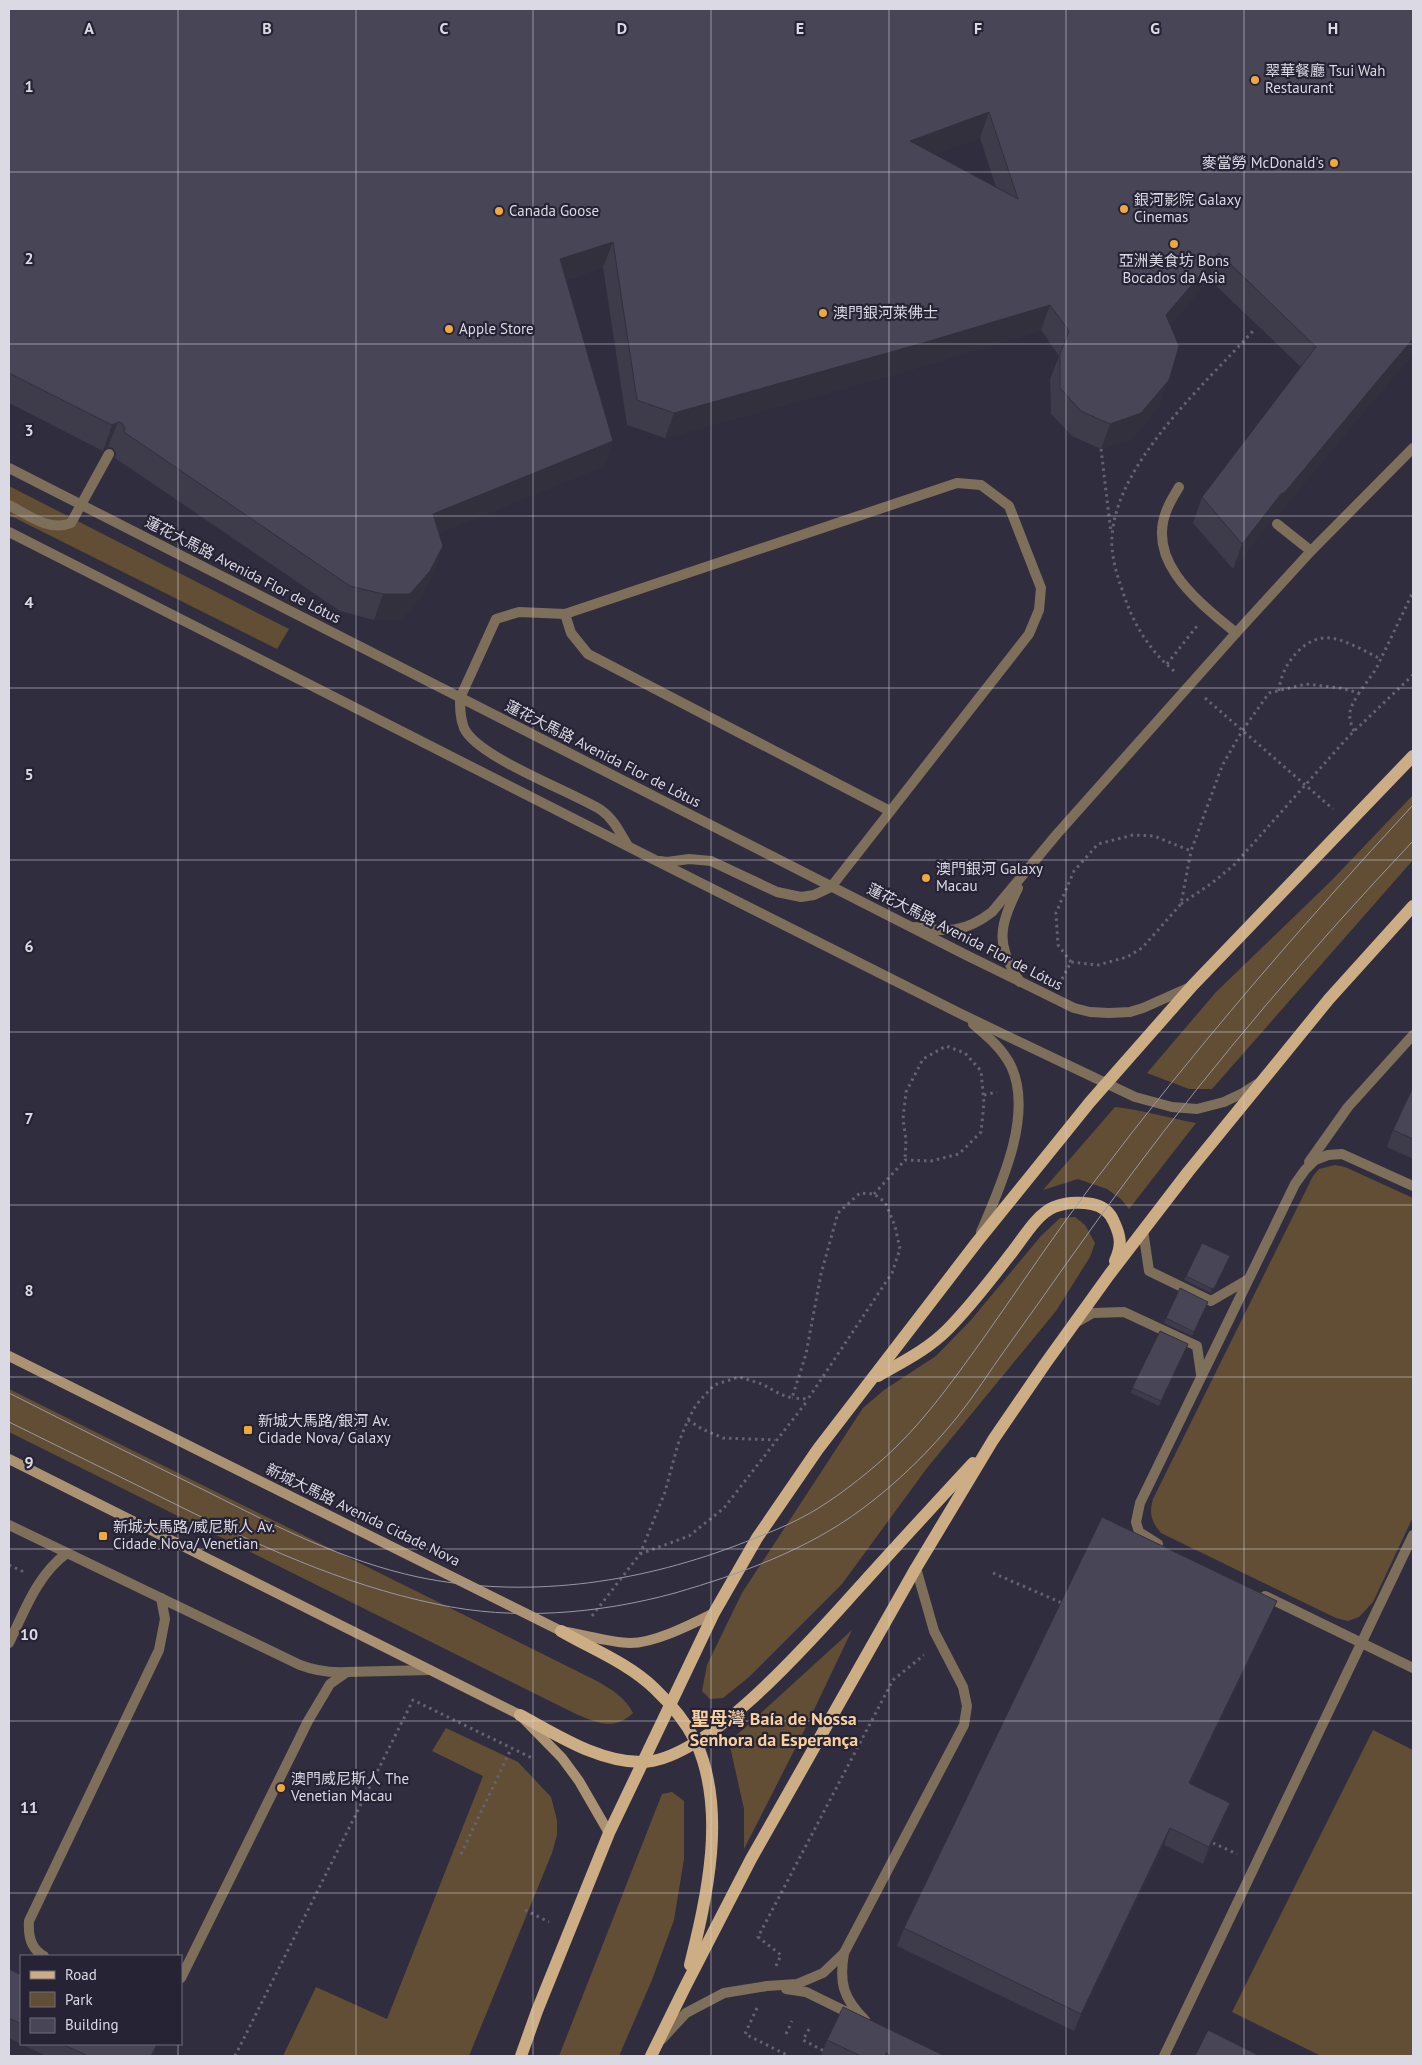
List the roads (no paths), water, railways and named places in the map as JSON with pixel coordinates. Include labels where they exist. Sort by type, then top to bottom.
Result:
[{"type":"main road","points":[[521,2056],[609,1833],[714,1612],[757,1538],[818,1449],[977,1242],[1106,1083],[1193,985],[1413,756]]},
{"type":"main road","points":[[654,2051],[751,1860],[916,1568],[993,1440],[1109,1275],[1143,1230],[1329,999],[1413,906]]},
{"type":"main road","points":[[871,1380],[928,1346],[947,1330],[1038,1220],[1053,1207],[1070,1203],[1088,1203],[1097,1205],[1111,1214],[1121,1236],[1119,1254],[1109,1275]]},
{"type":"main road","name":"新城大馬路 Avenida Cidade Nova","points":[[9,1356],[561,1630],[631,1643],[684,1628],[714,1612]]},
{"type":"main road","points":[[9,1459],[560,1736],[602,1754],[642,1762],[663,1758],[696,1742],[720,1726],[753,1697],[813,1638],[993,1440]]},
{"type":"main road","points":[[561,1630],[626,1667],[654,1687],[683,1719],[696,1742],[708,1778],[711,1802],[711,1844],[700,1925],[686,1985]]},
{"type":"main road","points":[[520,1715],[552,1748],[579,1780],[609,1833]]},
{"type":"street","points":[[909,926],[949,931],[980,922],[992,912],[1236,633],[1311,551],[1413,448]]},
{"type":"street","points":[[9,505],[49,525],[62,527],[71,523],[109,454]]},
{"type":"street","name":"蓮花大馬路 Avenida Flor de Lótus","points":[[9,468],[831,887],[1074,1008],[1090,1012],[1130,1012],[1160,1001],[1193,985]]},
{"type":"street","points":[[629,847],[616,826],[601,811],[492,754],[474,741],[465,729],[460,714],[460,698],[496,620],[519,612],[565,614],[957,483],[981,485],[1009,506],[1041,588],[1039,610],[1029,634],[831,887],[814,895],[801,897],[777,892],[711,861],[689,858],[667,862],[652,859]]},
{"type":"street","points":[[1179,487],[1167,509],[1162,529],[1163,551],[1182,584],[1209,611],[1236,633]]},
{"type":"street","points":[[1277,524],[1311,551]]},
{"type":"street","points":[[9,532],[961,1014],[1148,1102],[1197,1109],[1236,1096],[1262,1080]]},
{"type":"street","points":[[565,614],[571,633],[588,654],[890,811]]},
{"type":"street","points":[[1020,982],[1006,958],[1002,946],[1002,934],[1008,907],[1026,871]]},
{"type":"street","points":[[961,1014],[997,1044],[1011,1067],[1017,1088],[1018,1115],[1012,1150],[1003,1180],[977,1242]]},
{"type":"street","points":[[1165,1548],[1139,1532],[1136,1522],[1137,1510],[1247,1280],[1296,1184],[1325,1137],[1348,1107],[1413,1035]]},
{"type":"street","points":[[1296,1184],[1305,1170],[1315,1160],[1328,1155],[1342,1154],[1413,1186]]},
{"type":"street","points":[[1143,1230],[1149,1271],[1211,1301],[1247,1280]]},
{"type":"street","points":[[1075,1323],[1093,1313],[1124,1312],[1197,1346],[1202,1374]]},
{"type":"street","points":[[9,1525],[314,1670],[333,1673],[430,1670]]},
{"type":"street","points":[[1164,2056],[1413,1535]]},
{"type":"street","points":[[9,1643],[41,1579],[54,1563],[67,1553]]},
{"type":"street","points":[[767,1986],[806,1992],[869,2022],[852,2007],[843,1991],[841,1972],[844,1953],[964,1725],[967,1706],[963,1687],[934,1631],[916,1568]]},
{"type":"street","points":[[1254,1591],[1413,1668]]},
{"type":"street","points":[[43,1955],[34,1948],[28,1936],[29,1921],[38,1898],[159,1650],[165,1619],[161,1598]]},
{"type":"street","points":[[182,1976],[319,1700],[330,1684],[347,1672]]},
{"type":"street","points":[[654,2051],[686,2013],[724,1993],[767,1986],[797,1984],[823,1972],[844,1953]]},
{"type":"street","points":[[513,2056],[526,2043]]},
{"type":"tram line","points":[[9,1393],[311,1542],[364,1562],[418,1577],[458,1584],[498,1587],[578,1584],[658,1570],[735,1546],[777,1529],[817,1509],[847,1488],[886,1456],[919,1422],[964,1365],[1080,1201],[1170,1085],[1289,943],[1413,805]]},
{"type":"tram line","points":[[9,1422],[266,1547],[366,1586],[436,1604],[466,1609],[526,1614],[586,1610],[616,1606],[675,1593],[748,1569],[796,1549],[841,1524],[875,1499],[936,1442],[970,1400],[1098,1219],[1197,1089],[1302,963],[1413,841]]},
{"type":"place","name":"翠華餐廳 Tsui Wah Restaurant","points":[[1255,80]]},
{"type":"place","name":"麥當勞 McDonald's","points":[[1334,163]]},
{"type":"place","name":"銀河影院 Galaxy Cinemas","points":[[1124,209]]},
{"type":"place","name":"Canada Goose","points":[[499,211]]},
{"type":"place","name":"亞洲美食坊 Bons Bocados da Asia","points":[[1174,244]]},
{"type":"place","name":"澳門銀河萊佛士","points":[[823,313]]},
{"type":"place","name":"Apple Store","points":[[449,329]]},
{"type":"place","name":"澳門銀河 Galaxy Macau","points":[[926,878]]},
{"type":"place","name":"新城大馬路/銀河 Av. Cidade Nova/ Galaxy","points":[[248,1430]]},
{"type":"place","name":"新城大馬路/威尼斯人 Av. Cidade Nova/ Venetian","points":[[103,1536]]},
{"type":"place","name":"澳門威尼斯人 The Venetian Macau","points":[[281,1788]]},
{"type":"district","name":"聖母灣 Baía de Nossa Senhora da Esperança","points":[[774,1729]]}]
